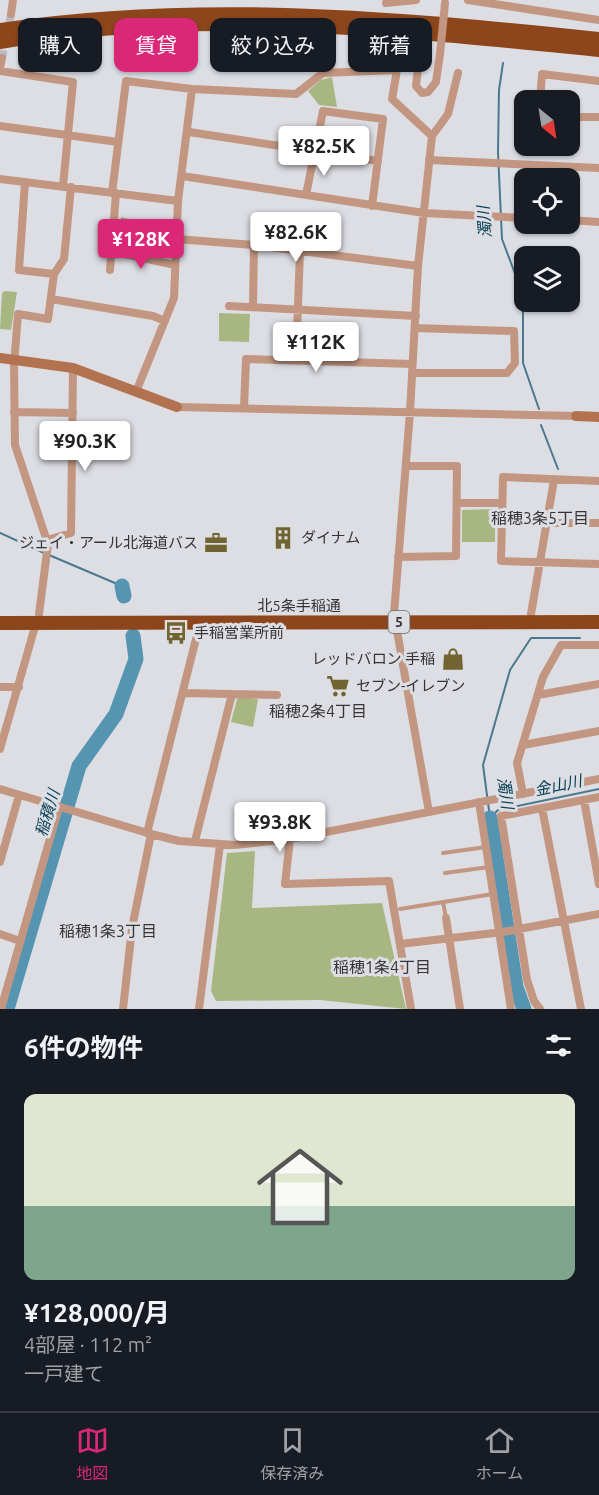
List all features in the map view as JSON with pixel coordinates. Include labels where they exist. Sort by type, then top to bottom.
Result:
[{"type":"highway","points":[[0,30],[113,16],[204,11],[295,12],[419,20],[599,39]]},
{"type":"highway","points":[[0,42],[114,27],[296,24],[418,32],[599,50]]},
{"type":"highway","name":"北5条手稲通","points":[[0,613],[38,619],[200,623],[599,614]]},
{"type":"highway","name":"北5条手稲通","points":[[0,623],[38,619],[394,618],[599,622]]},
{"type":"street","points":[[11,14],[13,0]]},
{"type":"street","points":[[386,3],[416,0]]},
{"type":"street","points":[[468,0],[599,20]]},
{"type":"street","points":[[419,72],[416,86],[418,91],[428,92],[436,82],[441,54],[445,2]]},
{"type":"street","points":[[0,749],[38,619],[47,542],[15,445],[15,360],[18,315],[48,319],[54,274],[64,259],[68,136],[73,82],[0,70],[2,58]]},
{"type":"street","points":[[110,270],[118,142],[126,81],[192,89],[296,94],[322,73],[348,72]]},
{"type":"street","points":[[397,72],[392,99],[432,136]]},
{"type":"street","points":[[429,812],[394,618],[410,412],[418,266],[429,160],[432,136],[448,114],[458,73]]},
{"type":"street","points":[[541,90],[542,74],[599,81]]},
{"type":"street","points":[[136,392],[174,298],[178,201],[189,132],[192,89]]},
{"type":"street","points":[[306,195],[323,111],[383,119],[372,206]]},
{"type":"street","points":[[580,117],[599,117]]},
{"type":"street","points":[[0,126],[118,142]]},
{"type":"street","points":[[189,132],[378,161]]},
{"type":"street","points":[[429,160],[599,168]]},
{"type":"street","points":[[182,176],[424,213],[514,217]]},
{"type":"street","points":[[0,179],[178,201]]},
{"type":"street","points":[[25,182],[19,270],[54,274]]},
{"type":"street","points":[[580,221],[599,222]]},
{"type":"street","points":[[176,239],[254,245],[418,266]]},
{"type":"street","points":[[253,307],[254,245]]},
{"type":"street","points":[[111,251],[175,265]]},
{"type":"street","points":[[296,360],[300,251]]},
{"type":"street","points":[[51,299],[153,316],[165,321]]},
{"type":"street","points":[[229,306],[416,316]]},
{"type":"street","points":[[411,373],[507,373],[515,363],[514,331],[415,328]]},
{"type":"street","points":[[0,358],[73,368],[177,407],[599,417]]},
{"type":"street","points":[[244,408],[246,358],[412,364]]},
{"type":"street","points":[[47,542],[71,533],[73,368]]},
{"type":"street","points":[[14,412],[73,413]]},
{"type":"street","points":[[398,557],[456,556],[457,466],[405,466]]},
{"type":"street","points":[[599,480],[503,477],[501,561],[599,564]]},
{"type":"street","points":[[531,614],[554,480]]},
{"type":"street","points":[[457,503],[502,503]]},
{"type":"street","points":[[546,523],[599,523]]},
{"type":"street","points":[[123,1009],[132,928],[149,833],[200,623]]},
{"type":"street","points":[[523,794],[517,763],[543,677],[561,645],[599,645]]},
{"type":"street","points":[[538,695],[599,684]]},
{"type":"street","points":[[0,687],[19,687]]},
{"type":"street","points":[[183,693],[277,694]]},
{"type":"street","points":[[195,841],[232,694]]},
{"type":"street","points":[[523,745],[599,731]]},
{"type":"street","points":[[0,789],[77,814],[149,833],[220,845],[290,839],[599,779]]},
{"type":"street","points":[[0,862],[4,836],[19,795]]},
{"type":"street","points":[[540,1009],[534,1001],[527,980],[516,929],[501,816],[599,797]]},
{"type":"street","points":[[584,800],[599,884]]},
{"type":"street","points":[[482,802],[486,847],[501,932],[511,1009]]},
{"type":"street","points":[[1,1009],[60,808]]},
{"type":"street","points":[[542,808],[581,1009]]},
{"type":"street","points":[[290,839],[285,884],[389,881],[411,1009]]},
{"type":"street","points":[[199,1009],[220,845]]},
{"type":"street","points":[[400,944],[501,932],[599,914]]},
{"type":"street","points":[[446,918],[460,1009]]},
{"type":"street","points":[[0,934],[20,941]]},
{"type":"lane","points":[[443,853],[486,847]]},
{"type":"lane","points":[[445,873],[489,867]]},
{"type":"lane","points":[[400,909],[494,894]]},
{"type":"lane","points":[[443,902],[446,918]]},
{"type":"green space","points":[[332,77],[337,107],[319,105],[308,91],[321,80]]},
{"type":"green space","points":[[121,217],[146,223],[144,234],[129,234],[127,248],[120,247],[118,244]]},
{"type":"green space","points":[[17,292],[11,330],[0,329],[2,293]]},
{"type":"green space","points":[[219,313],[250,314],[249,342],[219,341]]},
{"type":"green space","points":[[493,509],[495,512],[495,542],[462,542],[462,510]]},
{"type":"green space","points":[[242,697],[258,699],[253,727],[231,722],[237,699]]},
{"type":"green space","points":[[255,851],[252,908],[382,903],[406,1009],[320,1000],[216,1001],[211,991],[227,853]]},
{"type":"waterway","name":"濁川","points":[[503,63],[499,90],[498,152],[502,239],[523,295],[523,363],[539,409]]},
{"type":"waterway","name":"濁川","points":[[541,425],[558,469]]},
{"type":"waterway","name":"稲積川","points":[[0,533],[44,553]]},
{"type":"waterway","name":"稲積川","points":[[49,555],[122,586]]},
{"type":"waterway","name":"稲積川","points":[[122,586],[124,596]]},
{"type":"waterway","name":"稲積川","points":[[7,1009],[79,766],[116,714],[136,659],[133,636]]},
{"type":"waterway","name":"濁川","points":[[490,818],[483,765],[510,670],[531,638],[580,638]]},
{"type":"waterway","name":"金山川","points":[[490,818],[498,810],[599,789]]},
{"type":"waterway","name":"濁川","points":[[490,818],[516,987],[524,1009]]},
{"type":"tunnel","points":[[2,58],[11,14]]},
{"type":"place","name":"ダイナム","points":[[283,538]]},
{"type":"place","name":"ジェイ・アール北海道バス","points":[[216,543]]},
{"type":"place","name":"手稲営業所前","points":[[176,633]]},
{"type":"place","name":"レッドバロン 手稲","points":[[453,659]]},
{"type":"place","name":"セブン-イレブン","points":[[338,686]]},
{"type":"district","name":"稲穂3条5丁目","points":[[540,518]]},
{"type":"district","name":"稲穂2条4丁目","points":[[318,711]]},
{"type":"district","name":"稲穂1条3丁目","points":[[108,931]]},
{"type":"district","name":"稲穂1条4丁目","points":[[382,967]]}]
